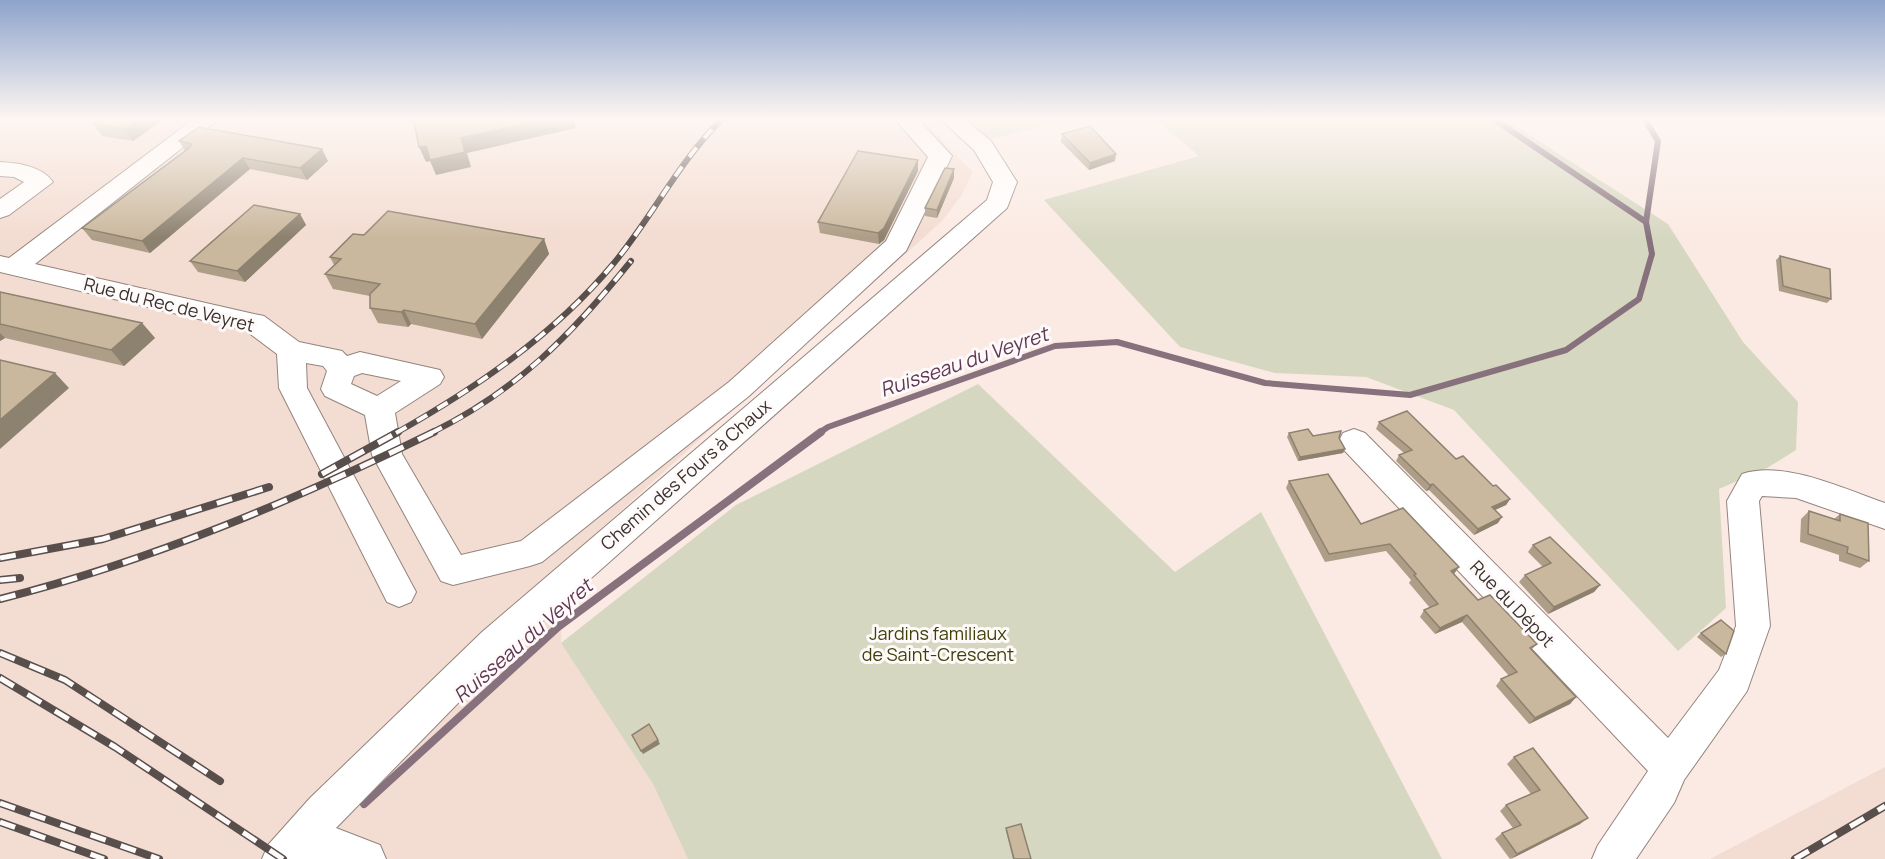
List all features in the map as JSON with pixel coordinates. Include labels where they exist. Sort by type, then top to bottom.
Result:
[{"type":"street","points":[[7,265],[154,158]]},
{"type":"street","points":[[379,409],[387,454],[453,571],[530,552],[739,388],[897,245],[939,158]]},
{"type":"street","name":"Chemin des Fours à Chaux","points":[[293,848],[324,812],[494,643],[999,203],[1005,182],[990,158]]},
{"type":"street","points":[[0,210],[41,182],[6,174]]},
{"type":"street","name":"Rue du Rec de Veyret","points":[[7,265],[254,323],[291,350]]},
{"type":"street","points":[[342,370],[332,358],[291,350],[293,388],[326,456],[399,592]]},
{"type":"street","points":[[360,362],[430,377],[379,409],[335,389],[342,370],[360,362]]},
{"type":"street","name":"Rue du Dépot","points":[[1354,441],[1671,767]]},
{"type":"street","points":[[1612,859],[1660,789],[1671,767],[1734,679],[1753,626],[1743,501],[1753,483],[1797,486],[1885,516]]},
{"type":"street","points":[[293,848],[366,859]]},
{"type":"shaded area","points":[[0,158],[960,158],[973,172],[961,196],[942,221],[564,562],[561,643],[653,784],[688,859],[0,859]]},
{"type":"shaded area","points":[[1885,767],[1885,859],[1710,859]]},
{"type":"green space","points":[[1192,158],[1565,158],[1668,224],[1743,342],[1798,402],[1796,450],[1767,468],[1719,489],[1726,608],[1678,651],[1454,410],[1366,377],[1275,373],[1180,347],[1044,200]]},
{"type":"green space","name":"Jardins familiaux de Saint-Crescent","points":[[978,384],[1175,572],[1261,512],[1442,859],[688,859],[653,784],[561,643],[736,505]]},
{"type":"building","points":[[176,158],[243,158],[142,241],[82,228]]},
{"type":"building","points":[[243,158],[311,158],[300,168]]},
{"type":"building","points":[[854,158],[918,160],[884,228],[878,233],[818,222]]},
{"type":"building","points":[[1085,158],[1104,158],[1090,163]]},
{"type":"building","points":[[945,168],[954,169],[937,210],[925,208]]},
{"type":"building","points":[[254,205],[300,214],[237,271],[190,261]]},
{"type":"building","points":[[388,211],[544,239],[475,324],[404,310],[401,312],[370,308],[370,294],[380,284],[325,274],[341,259],[330,257],[353,234],[364,235]]},
{"type":"building","points":[[1780,256],[1830,269],[1831,299],[1783,286]]},
{"type":"building","points":[[0,292],[142,323],[111,350],[0,324]]},
{"type":"building","points":[[0,360],[55,373],[0,420]]},
{"type":"building","points":[[1407,411],[1456,459],[1463,456],[1493,486],[1496,485],[1510,499],[1492,507],[1502,517],[1478,529],[1433,484],[1430,485],[1399,455],[1412,450],[1379,422]]},
{"type":"building","points":[[1308,429],[1313,436],[1341,431],[1339,438],[1345,449],[1300,457],[1289,433]]},
{"type":"building","points":[[1328,474],[1361,524],[1403,508],[1459,567],[1451,571],[1478,600],[1490,595],[1537,644],[1530,648],[1576,697],[1535,718],[1501,679],[1517,672],[1467,615],[1440,628],[1424,610],[1438,604],[1390,544],[1329,554],[1289,481]]},
{"type":"building","points":[[1809,511],[1840,521],[1840,514],[1868,523],[1869,561],[1847,553],[1848,547],[1808,534]]},
{"type":"building","points":[[1550,537],[1600,585],[1554,607],[1525,575],[1551,563],[1533,545]]},
{"type":"building","points":[[1721,620],[1734,631],[1726,654],[1701,633]]},
{"type":"building","points":[[649,724],[658,740],[641,751],[632,735]]},
{"type":"building","points":[[1533,748],[1588,818],[1517,854],[1502,833],[1521,825],[1506,805],[1540,790],[1514,757]]},
{"type":"building","points":[[1021,824],[1031,859],[1014,859],[1006,828]]},
{"type":"waterway","points":[[1551,158],[1646,222]]},
{"type":"waterway","name":"Ruisseau du Veyret","points":[[1646,222],[1655,158]]},
{"type":"waterway","name":"Ruisseau du Veyret","points":[[819,433],[828,427],[1055,346],[1117,342],[1265,383],[1410,395],[1566,350],[1639,299],[1652,254],[1646,222]]},
{"type":"waterway","name":"Ruisseau du Veyret","points":[[364,804],[558,627],[821,432]]},
{"type":"railway","points":[[396,433],[484,378],[540,337],[566,314],[614,263],[688,158]]},
{"type":"railway","points":[[431,433],[490,399],[541,359],[587,313],[631,261]]},
{"type":"railway","points":[[322,474],[398,432]]},
{"type":"railway","points":[[0,599],[112,566],[222,527],[434,432]]},
{"type":"railway","points":[[0,558],[103,539],[269,487]]},
{"type":"railway","points":[[0,580],[20,578]]},
{"type":"railway","points":[[0,653],[65,680],[220,781]]},
{"type":"railway","points":[[0,678],[115,747],[283,859]]},
{"type":"railway","points":[[0,803],[159,859]]},
{"type":"railway","points":[[1795,859],[1885,806]]},
{"type":"railway","points":[[0,822],[104,859]]}]
